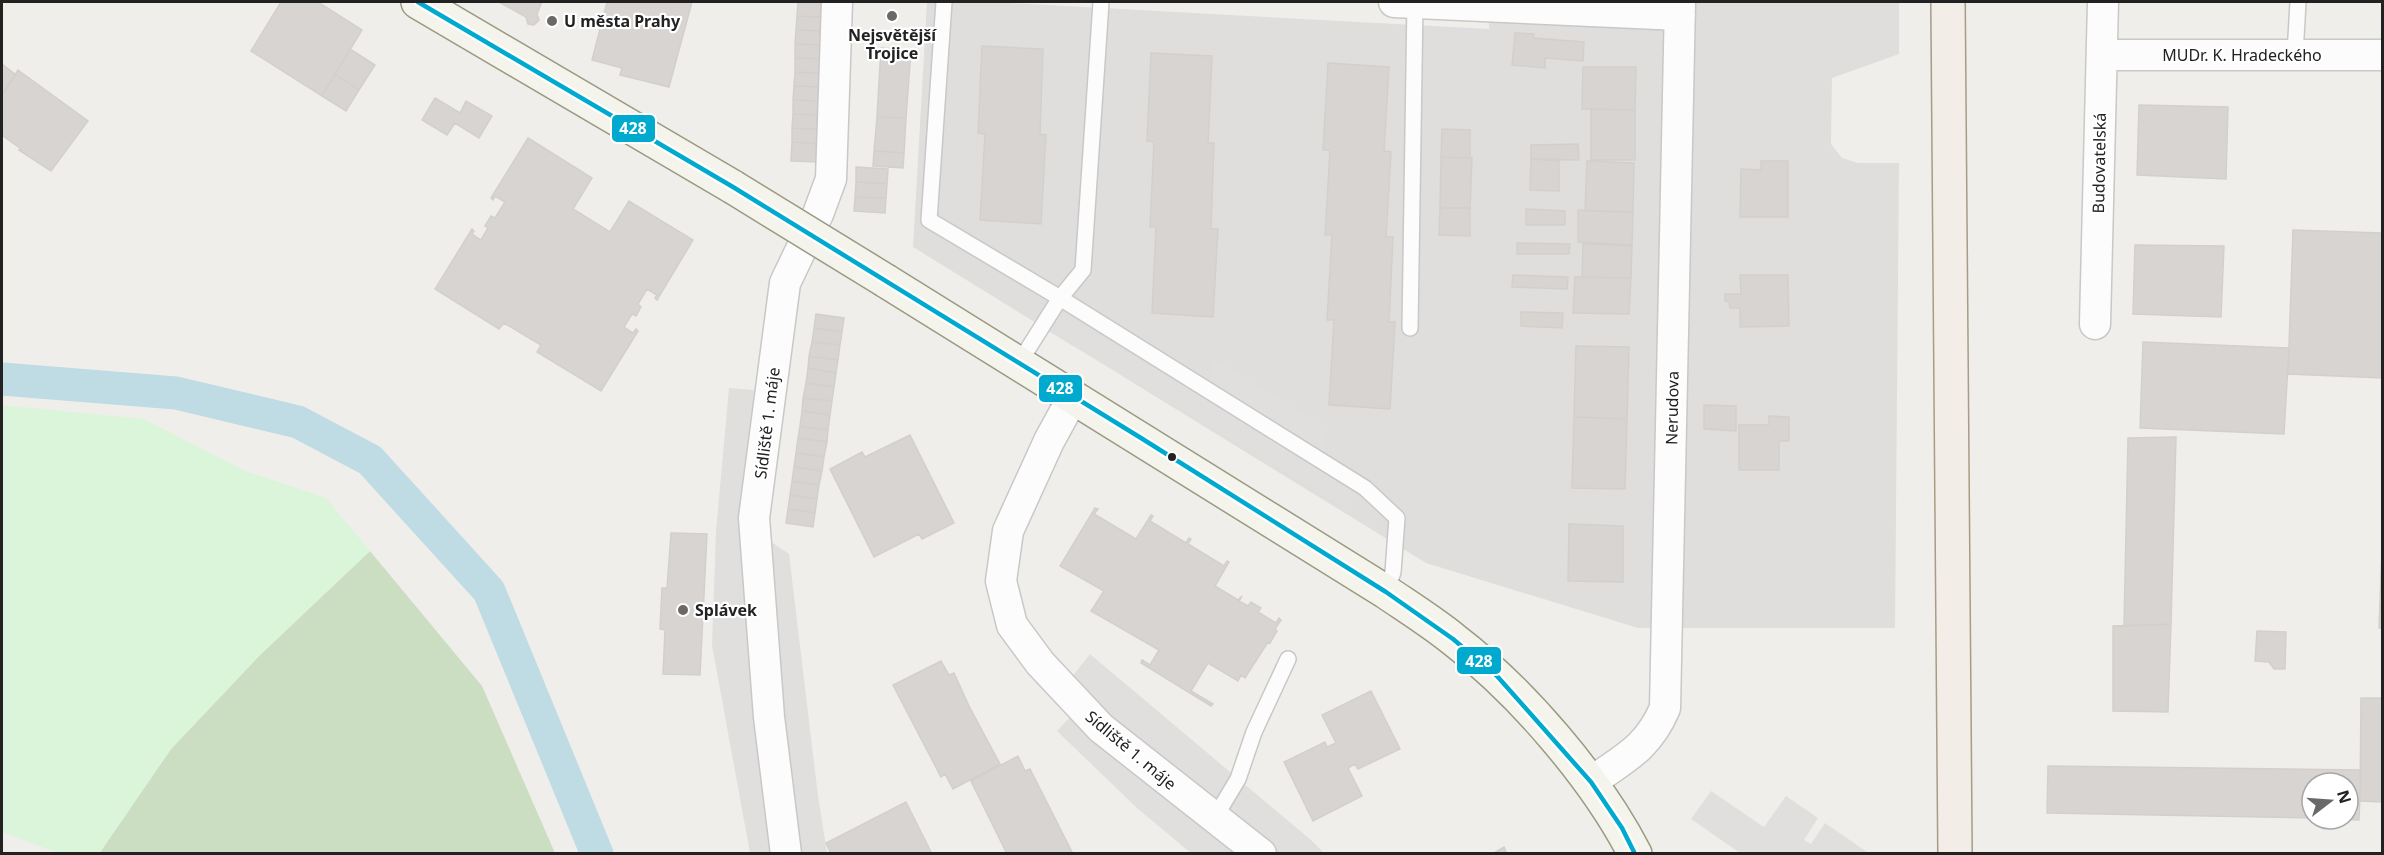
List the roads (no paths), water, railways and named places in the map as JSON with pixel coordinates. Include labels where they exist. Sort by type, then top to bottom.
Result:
[{"type":"main road","points":[[1948,2],[1955,854]]},
{"type":"street","points":[[418,2],[733,187],[1386,592],[1453,639],[1497,676],[1591,783],[1622,828],[1635,854]]},
{"type":"street","name":"Sídliště 1. máje","points":[[786,854],[769,717],[754,518],[785,283],[818,214],[831,179],[837,2]]},
{"type":"street","points":[[1405,2],[1680,8]]},
{"type":"street","name":"Budovatelská","points":[[2095,324],[2103,2]]},
{"type":"street","name":"Nerudova","points":[[1591,783],[1640,748],[1656,728],[1665,708],[1680,8]]},
{"type":"street","name":"MUDr. K. Hradeckého","points":[[2102,56],[2382,55]]},
{"type":"street","name":"Sídliště 1. máje","points":[[1073,397],[1049,441],[1008,531],[1001,581],[1012,626],[1040,663],[1101,728],[1261,854]]},
{"type":"lane","points":[[944,2],[930,220],[1365,488],[1397,518],[1393,572],[1386,592]]},
{"type":"lane","points":[[1019,363],[1060,298],[1083,270],[1101,2]]},
{"type":"lane","points":[[1405,2],[1410,328]]},
{"type":"lane","points":[[2295,55],[2298,2]]},
{"type":"lane","points":[[1214,819],[1238,779],[1254,732],[1288,659]]},
{"type":"waterway","points":[[2,379],[176,393],[298,422],[370,460],[489,591],[597,854]]},
{"type":"place","name":"Nejsvětější Trojice","points":[[892,16]]},
{"type":"place","name":"U města Prahy","points":[[552,21]]},
{"type":"place","name":"Splávek","points":[[683,610]]}]
